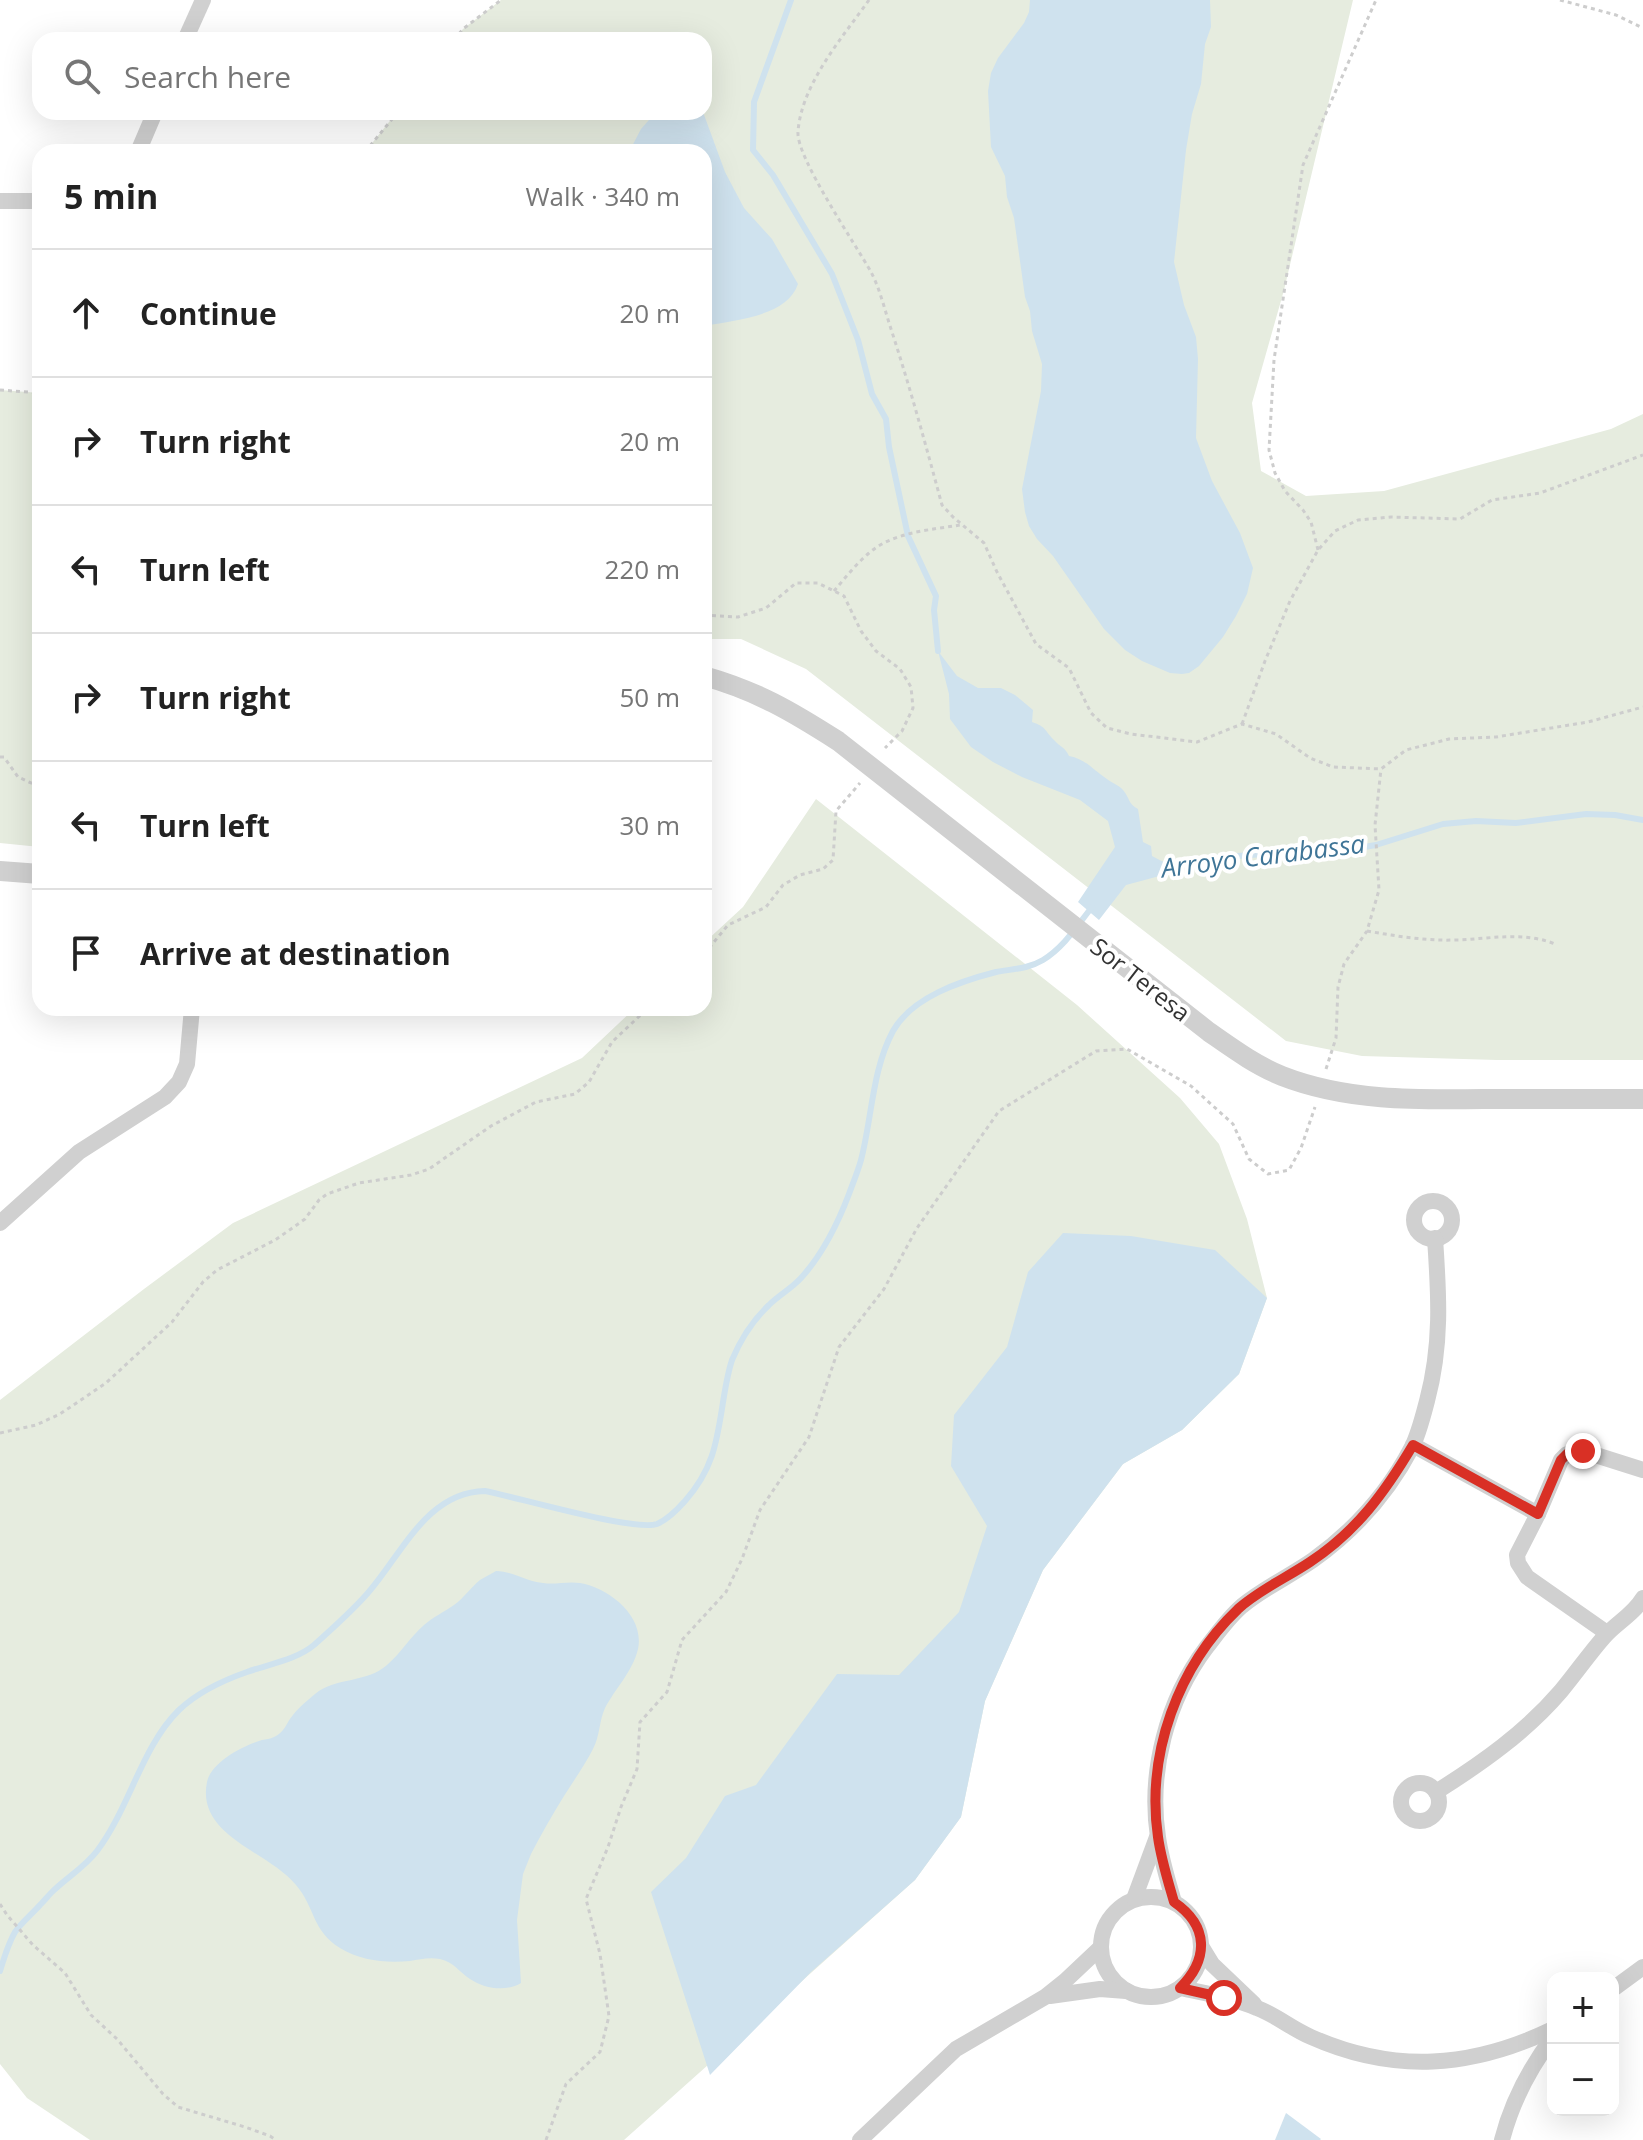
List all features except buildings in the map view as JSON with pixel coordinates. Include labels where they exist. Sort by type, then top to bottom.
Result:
[{"type":"street","points":[[189,32],[203,0]]},
{"type":"street","points":[[141,144],[152,120]]},
{"type":"street","points":[[0,201],[32,201]]},
{"type":"street","name":"Sor Teresa","points":[[712,679],[762,696],[838,741],[1238,1052],[1271,1071],[1341,1093],[1375,1098],[1643,1099]]},
{"type":"street","points":[[0,871],[32,873]]},
{"type":"street","points":[[0,1223],[79,1152],[165,1097],[179,1082],[187,1064],[191,1016]]},
{"type":"street","points":[[1174,1902],[1157,1835],[1156,1781],[1164,1731],[1180,1690],[1199,1657],[1240,1608],[1272,1584],[1310,1562],[1355,1525],[1378,1500],[1413,1445],[1433,1378],[1438,1342],[1440,1302],[1435,1238]]},
{"type":"street","points":[[1413,1445],[1538,1514]]},
{"type":"street","points":[[1607,1633],[1522,1571],[1517,1555],[1561,1460],[1567,1454],[1583,1451],[1643,1470]]},
{"type":"street","points":[[1436,1792],[1476,1767],[1536,1717],[1607,1633],[1638,1607],[1643,1598]]},
{"type":"street","points":[[1134,1899],[1157,1835]]},
{"type":"street","points":[[1045,1997],[1100,1989],[1153,1997],[1167,1995],[1180,1988],[1199,1962],[1201,1946],[1194,1920],[1174,1902],[1148,1896],[1134,1899],[1120,1906],[1109,1918],[1102,1932],[1100,1948],[1104,1965],[1113,1980],[1126,1991]]},
{"type":"street","points":[[1201,1946],[1212,1964],[1258,2008]]},
{"type":"street","points":[[860,2140],[956,2049],[1045,1997],[1100,1948]]},
{"type":"street","points":[[1619,1985],[1643,1967]]},
{"type":"street","points":[[1180,1988],[1258,2008],[1310,2037],[1354,2053],[1393,2061],[1447,2062],[1476,2057],[1547,2032]]},
{"type":"street","points":[[1502,2140],[1517,2093],[1548,2044]]},
{"type":"path","points":[[461,32],[501,0]]},
{"type":"path","points":[[869,0],[810,88],[801,111],[797,137],[807,163],[873,276],[906,375],[942,505],[984,543],[1036,644],[1069,668],[1091,713],[1107,728],[1197,742],[1242,724],[1276,734],[1310,758],[1333,767],[1381,769],[1406,750],[1449,739],[1496,737],[1588,722],[1643,707]]},
{"type":"path","points":[[1318,550],[1311,522],[1285,491],[1275,473],[1269,450],[1274,360],[1303,165],[1376,0]]},
{"type":"path","points":[[1560,0],[1616,15],[1643,28]]},
{"type":"path","points":[[372,144],[391,120]]},
{"type":"path","points":[[0,390],[32,392]]},
{"type":"path","points":[[1242,724],[1290,601],[1318,550],[1335,531],[1358,520],[1391,517],[1460,519],[1492,500],[1540,493],[1643,455]]},
{"type":"path","points":[[834,591],[870,551],[896,538],[962,524]]},
{"type":"path","points":[[712,615],[738,617],[766,608],[796,583],[818,583],[844,596],[861,631],[876,651],[900,669],[911,687],[913,708],[902,731],[885,748]]},
{"type":"path","points":[[0,757],[4,757],[18,777],[32,783]]},
{"type":"path","points":[[1325,1072],[1336,1038],[1338,987],[1344,964],[1367,931],[1379,890],[1375,825],[1381,769]]},
{"type":"path","points":[[712,944],[728,925],[766,907],[783,885],[800,875],[823,869],[833,860],[836,811],[860,783]]},
{"type":"path","points":[[1367,931],[1408,938],[1453,940],[1533,936],[1555,944]]},
{"type":"path","points":[[0,1433],[48,1420],[106,1383],[172,1322],[203,1282],[217,1270],[291,1229],[305,1219],[327,1194],[359,1183],[429,1169],[491,1126],[536,1102],[575,1094],[589,1082],[612,1042],[640,1016]]},
{"type":"path","points":[[546,2140],[566,2084],[600,2052],[609,2016],[600,1954],[586,1899],[637,1769],[640,1722],[667,1692],[682,1640],[726,1592],[760,1510],[809,1437],[839,1347],[884,1289],[917,1228],[999,1111],[1096,1051],[1127,1049],[1191,1086],[1233,1124],[1249,1159],[1268,1174],[1289,1170],[1301,1148],[1315,1107]]},
{"type":"path","points":[[0,1904],[33,1945],[65,1973],[91,2015],[117,2039],[163,2094],[178,2107],[245,2127],[276,2140]]},
{"type":"shaded area","points":[[501,0],[1353,0],[1284,290],[1252,403],[1261,471],[1306,496],[1384,491],[1611,429],[1643,414],[1643,1060],[1362,1056],[1286,1041],[806,669],[741,639],[712,639],[712,144],[371,144],[391,120],[712,120],[712,32],[461,32]]},
{"type":"shaded area","points":[[0,390],[32,392],[32,846],[0,843]]},
{"type":"shaded area","points":[[816,799],[1077,1005],[1180,1098],[1219,1144],[1247,1219],[1267,1298],[1239,1374],[1182,1430],[1123,1464],[1043,1570],[985,1701],[961,1817],[915,1880],[624,2140],[90,2140],[27,2098],[0,2064],[0,1400],[233,1223],[582,1058],[627,1016],[712,1016],[712,936],[743,907]]},
{"type":"water","points":[[1030,0],[1210,0],[1211,27],[1205,44],[1201,84],[1186,150],[1174,262],[1184,305],[1196,337],[1196,438],[1212,481],[1240,533],[1253,568],[1247,594],[1236,616],[1223,637],[1199,666],[1189,673],[1170,673],[1125,650],[1104,629],[1053,556],[1037,539],[1025,512],[1022,489],[1041,391],[1042,364],[1025,297],[1005,176],[991,147],[988,91],[991,73],[998,58],[1024,23]]},
{"type":"water","points":[[649,120],[706,120],[725,172],[744,208],[772,239],[798,284],[783,304],[758,315],[712,325],[712,144],[633,144]]},
{"type":"water","points":[[938,651],[957,676],[978,688],[1001,688],[1015,695],[1033,710],[1032,722],[1043,727],[1069,756],[1085,762],[1121,788],[1138,809],[1143,842],[1151,846],[1152,856],[1167,864],[1167,874],[1126,885],[1099,920],[1078,902],[1115,847],[1108,821],[1080,800],[1022,777],[971,747],[950,719],[949,694]]},
{"type":"water","points":[[1063,1233],[1131,1236],[1215,1250],[1267,1298],[1239,1374],[1182,1430],[1123,1464],[1043,1570],[985,1701],[961,1817],[915,1880],[811,1972],[710,2075],[651,1892],[686,1858],[725,1796],[756,1785],[837,1674],[899,1675],[959,1612],[987,1526],[951,1466],[954,1415],[1007,1347],[1028,1272]]},
{"type":"water","points":[[496,1571],[543,1583],[580,1583],[602,1591],[613,1597],[630,1615],[639,1637],[636,1657],[605,1708],[593,1749],[547,1825],[523,1874],[517,1920],[521,1983],[502,1988],[476,1982],[445,1960],[383,1961],[356,1956],[340,1948],[324,1934],[296,1885],[223,1829],[212,1816],[207,1801],[207,1782],[221,1761],[246,1746],[278,1735],[298,1709],[323,1689],[379,1671],[424,1625],[458,1602],[480,1580]]},
{"type":"water","points":[[1286,2113],[1321,2139],[1275,2140]]},
{"type":"waterway","points":[[791,0],[754,102],[753,150],[773,175],[832,274],[858,340],[872,394],[886,419],[908,536],[936,596],[934,610],[938,651]]},
{"type":"waterway","name":"Arroyo Carabassa","points":[[1161,865],[1200,859],[1346,850],[1376,845],[1443,824],[1476,821],[1516,823],[1586,814],[1643,820]]},
{"type":"waterway","name":"Arroyo Carabassa","points":[[0,1971],[18,1928],[97,1851],[155,1741],[179,1710],[220,1683],[291,1658],[314,1645],[361,1601],[417,1529],[446,1502],[464,1494],[485,1491],[601,1519],[645,1525],[657,1524],[675,1511],[695,1488],[709,1464],[729,1369],[739,1346],[763,1311],[809,1269],[840,1216],[861,1160],[881,1062],[901,1019],[938,992],[982,976],[1026,967],[1043,960],[1064,943],[1092,907]]},
{"type":"route","points":[[1224,1998],[1180,1988],[1199,1962],[1199,1932],[1194,1920],[1174,1902],[1157,1835],[1156,1781],[1164,1731],[1180,1690],[1199,1657],[1240,1608],[1272,1584],[1310,1562],[1355,1525],[1378,1500],[1413,1445],[1538,1514],[1561,1460],[1567,1454],[1583,1451]]}]
